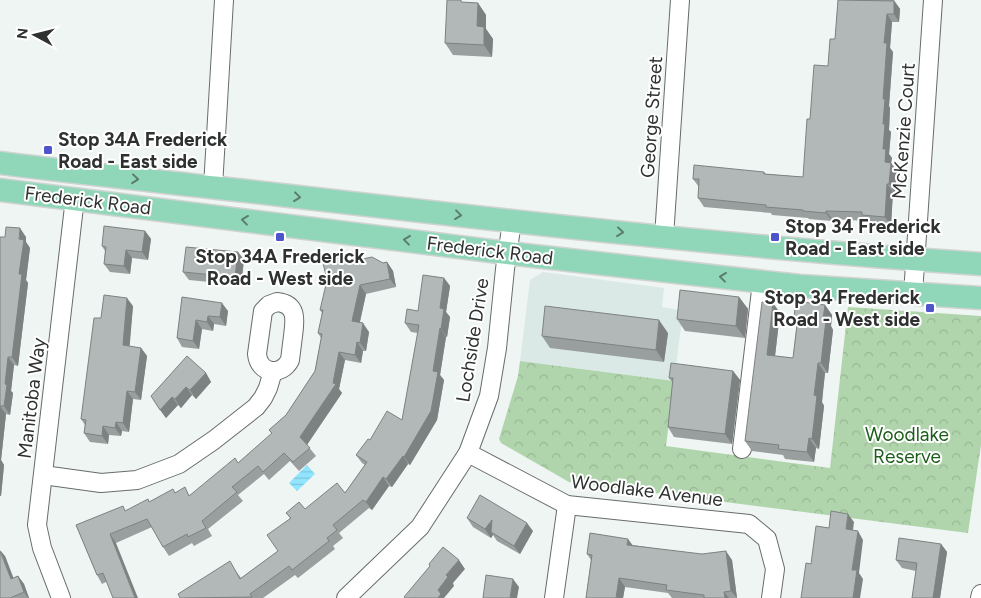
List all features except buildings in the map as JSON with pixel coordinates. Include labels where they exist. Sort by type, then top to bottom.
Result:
[{"type":"main road","name":"Frederick Road","points":[[0,163],[512,222],[981,264]]},
{"type":"main road","name":"Frederick Road","points":[[0,190],[507,253],[762,282],[981,298]]},
{"type":"street","points":[[213,187],[224,0]]},
{"type":"street","name":"McKenzie Court","points":[[913,294],[933,0]]},
{"type":"street","name":"George Street","points":[[664,237],[675,1]]},
{"type":"street","name":"Manitoba Way","points":[[61,598],[42,548],[37,525],[75,198]]},
{"type":"street","name":"Lochside Drive","points":[[346,598],[420,527],[468,453],[489,396],[497,348],[512,222]]},
{"type":"street","points":[[742,448],[762,282]]},
{"type":"street","points":[[43,475],[101,484],[138,480],[179,464],[214,440],[256,407],[268,388],[273,371]]},
{"type":"street","name":"Woodlake Avenue","points":[[468,453],[567,505],[749,524],[767,540],[775,569],[771,598]]},
{"type":"street","points":[[554,598],[567,505]]},
{"type":"street","points":[[980,598],[981,594]]},
{"type":"shaded area","points":[[543,272],[664,288],[662,307],[683,311],[674,381],[520,361],[530,280]]},
{"type":"green space","name":"Woodlake Reserve","points":[[848,307],[981,316],[981,445],[968,533],[569,482],[501,443],[499,439],[518,376],[520,361],[674,381],[666,446],[830,468]]},
{"type":"water","points":[[307,465],[315,474],[297,491],[289,483]]},
{"type":"place","name":"Stop 34A Frederick Road - East side","points":[[48,150]]},
{"type":"place","name":"Stop 34A Frederick Road - West side","points":[[280,237]]},
{"type":"place","name":"Stop 34 Frederick Road - East side","points":[[775,237]]},
{"type":"place","name":"Stop 34 Frederick Road - West side","points":[[930,308]]}]
